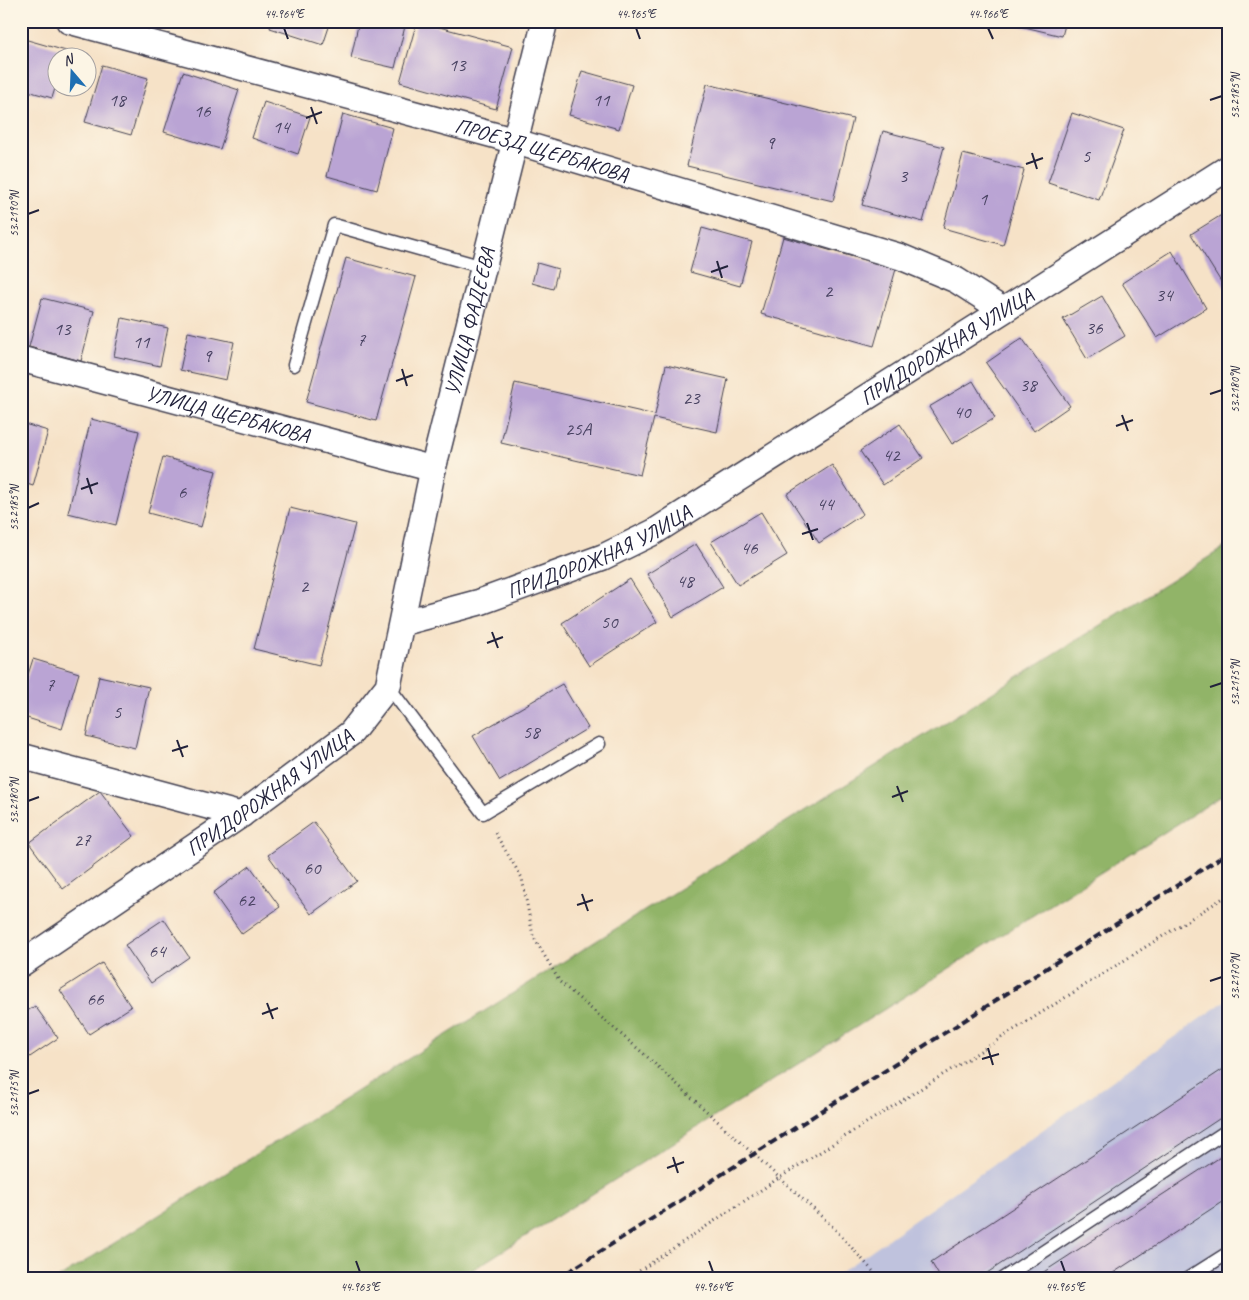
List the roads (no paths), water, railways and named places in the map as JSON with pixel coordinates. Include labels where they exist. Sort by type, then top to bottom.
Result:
[{"type":"street","name":"ПРОЕЗД ЩЕРБАКОВА","points":[[70,21],[515,141],[901,257],[956,280],[1003,310]]},
{"type":"street","name":"УЛИЦА ФАДЕЕВА","points":[[402,623],[433,469],[545,21]]},
{"type":"street","name":"ПРИДОРОЖНАЯ УЛИЦА","points":[[21,964],[241,815],[351,733],[388,686],[402,623],[489,599],[603,557],[654,532],[1228,168]]},
{"type":"street","name":"УЛИЦА ЩЕРБАКОВА","points":[[21,359],[433,469]]},
{"type":"street","points":[[21,756],[241,815]]},
{"type":"lane","points":[[294,365],[334,225],[483,267]]},
{"type":"lane","points":[[388,686],[483,813],[599,744]]},
{"type":"lane","points":[[1002,1279],[1228,1130]]},
{"type":"lane","points":[[1187,1279],[1228,1253]]},
{"type":"railway","points":[[557,1279],[1228,853]]}]
